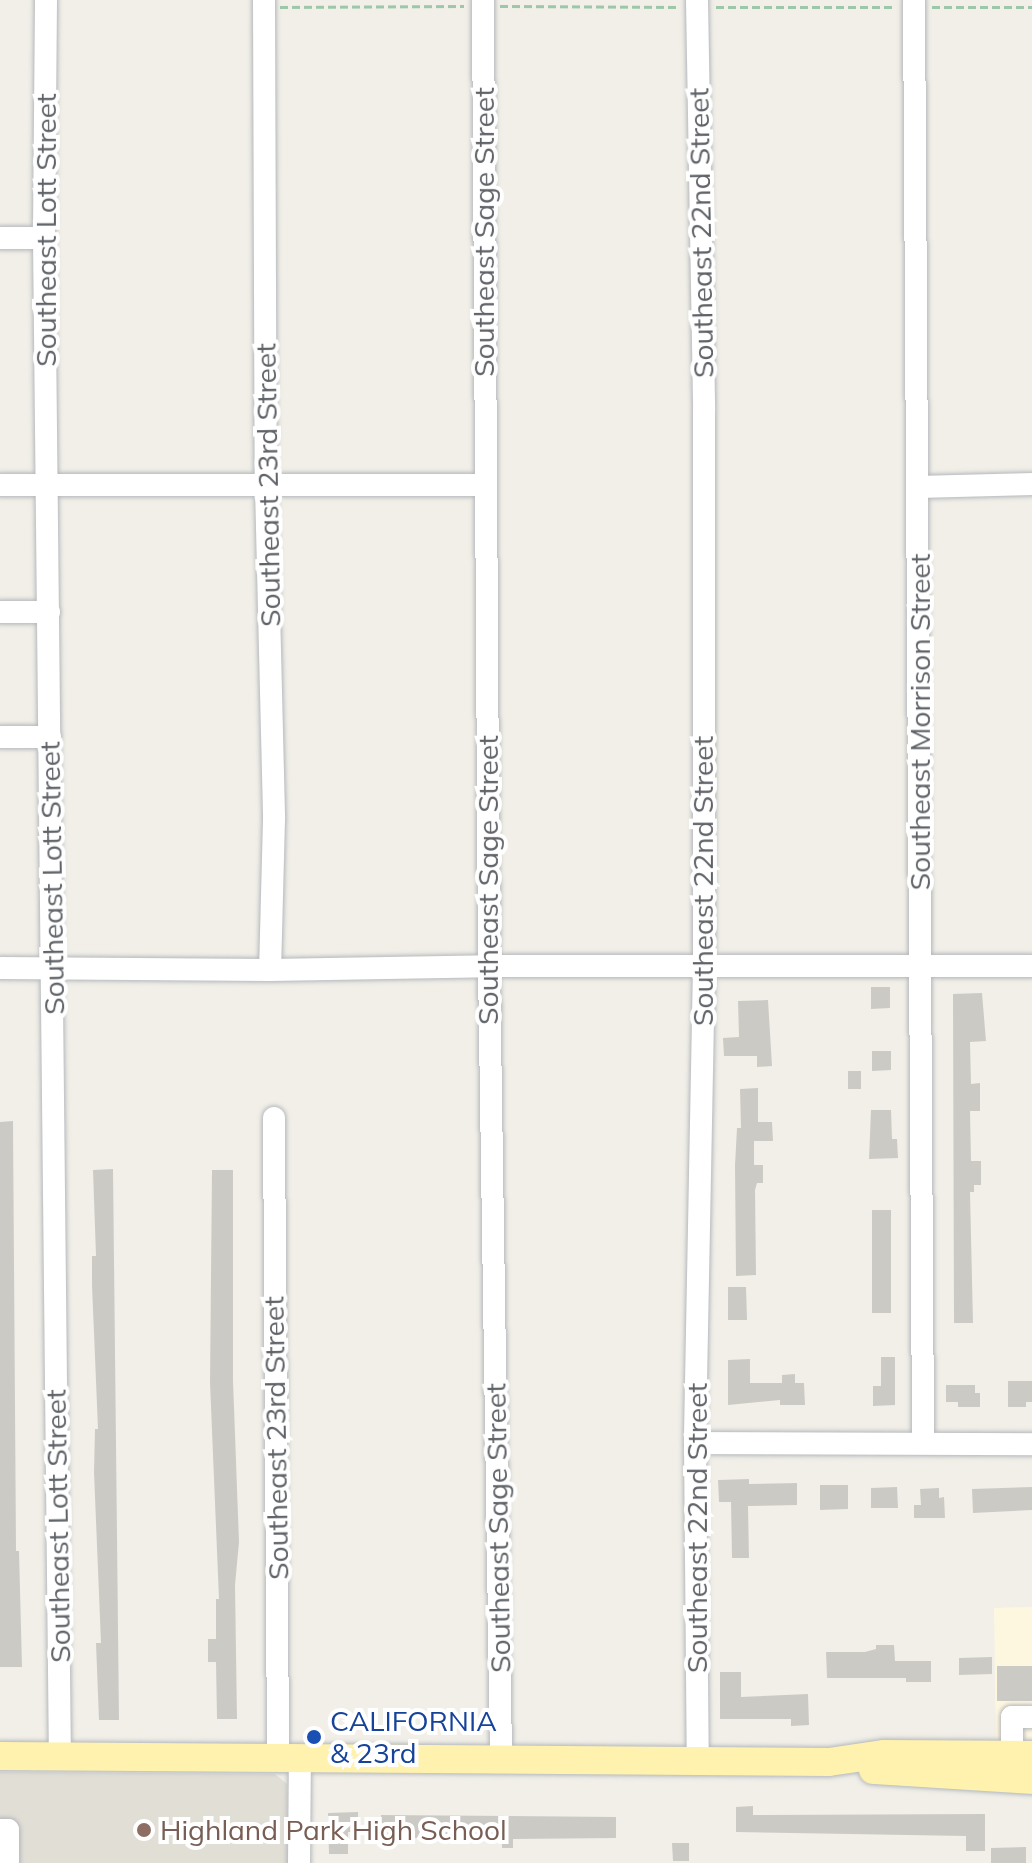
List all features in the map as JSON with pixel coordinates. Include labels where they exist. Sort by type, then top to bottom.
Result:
[{"type":"main road","points":[[0,1756],[829,1762],[884,1754],[1022,1755]]},
{"type":"main road","points":[[829,1762],[879,1771],[1032,1780]]},
{"type":"street","name":"Southeast Lott Street","points":[[46,0],[44,238],[60,1757]]},
{"type":"street","name":"Southeast 23rd Street","points":[[269,3],[266,487],[274,819],[270,970]]},
{"type":"street","name":"Southeast Sage Street","points":[[483,3],[489,966],[501,1760]]},
{"type":"street","name":"Southeast 22nd Street","points":[[697,3],[704,411],[704,966],[695,1443],[698,1761]]},
{"type":"street","name":"Southeast Morrison Street","points":[[914,4],[923,1443]]},
{"type":"street","points":[[0,238],[44,238]]},
{"type":"street","points":[[919,487],[1032,484]]},
{"type":"street","points":[[0,485],[486,485]]},
{"type":"street","points":[[0,612],[49,612]]},
{"type":"street","points":[[0,737],[50,737]]},
{"type":"street","points":[[0,968],[270,970],[489,966],[1032,966]]},
{"type":"street","name":"Southeast 23rd Street","points":[[274,1118],[289,1758],[299,1863]]},
{"type":"street","points":[[695,1443],[1032,1444]]},
{"type":"street","points":[[1022,1755],[1012,1717],[1032,1717]]},
{"type":"street","points":[[0,1830],[8,1830],[8,1863]]},
{"type":"path","points":[[269,3],[1032,7]]},
{"type":"shaded area","points":[[1032,1607],[1032,1747],[996,1747],[994,1608]]},
{"type":"shaded area","name":"Highland Park High School","points":[[0,1772],[275,1774],[287,1784],[288,1863],[0,1863]]},
{"type":"building","points":[[871,987],[890,987],[890,1008],[871,1009]]},
{"type":"building","points":[[982,993],[986,1041],[970,1042],[971,1084],[980,1083],[980,1111],[970,1111],[971,1161],[981,1161],[981,1185],[974,1185],[974,1192],[970,1192],[973,1323],[954,1323],[953,994]]},
{"type":"building","points":[[768,1000],[772,1066],[757,1067],[757,1056],[724,1056],[723,1038],[739,1037],[738,1001]]},
{"type":"building","points":[[872,1051],[891,1051],[891,1070],[872,1071]]},
{"type":"building","points":[[848,1071],[861,1071],[861,1089],[848,1089]]},
{"type":"building","points":[[758,1088],[758,1122],[772,1122],[773,1141],[754,1141],[754,1165],[763,1165],[763,1183],[757,1183],[755,1190],[756,1275],[736,1276],[735,1165],[737,1128],[741,1128],[740,1089]]},
{"type":"building","points":[[871,1110],[891,1110],[892,1139],[897,1139],[898,1158],[869,1159]]},
{"type":"building","points":[[13,1121],[16,1551],[19,1551],[22,1667],[0,1667],[0,1122]]},
{"type":"building","points":[[113,1169],[119,1720],[99,1720],[96,1643],[101,1643],[94,1472],[95,1429],[98,1429],[92,1285],[92,1256],[96,1256],[93,1170]]},
{"type":"building","points":[[212,1170],[233,1170],[233,1380],[239,1542],[235,1585],[237,1719],[217,1719],[216,1662],[208,1662],[208,1639],[216,1639],[216,1599],[219,1599],[210,1383]]},
{"type":"building","points":[[872,1210],[891,1210],[891,1313],[872,1313]]},
{"type":"building","points":[[728,1287],[746,1287],[747,1320],[728,1320]]},
{"type":"building","points":[[881,1357],[895,1357],[895,1405],[873,1406],[873,1386],[881,1386]]},
{"type":"building","points":[[750,1359],[750,1383],[782,1383],[782,1375],[795,1374],[795,1383],[804,1383],[805,1405],[780,1405],[780,1400],[728,1405],[728,1360]]},
{"type":"building","points":[[1008,1381],[1032,1381],[1032,1402],[1026,1402],[1026,1407],[1008,1407]]},
{"type":"building","points":[[946,1385],[975,1385],[975,1393],[980,1393],[980,1407],[958,1407],[958,1402],[946,1402]]},
{"type":"building","points":[[749,1479],[749,1484],[797,1483],[797,1505],[748,1506],[749,1558],[732,1558],[731,1502],[719,1502],[718,1480]]},
{"type":"building","points":[[820,1485],[848,1485],[848,1509],[820,1510]]},
{"type":"building","points":[[897,1487],[898,1508],[871,1508],[871,1488]]},
{"type":"building","points":[[1032,1487],[1032,1510],[973,1513],[972,1489]]},
{"type":"building","points":[[939,1488],[939,1498],[944,1497],[945,1518],[914,1518],[914,1505],[921,1505],[920,1489]]},
{"type":"building","points":[[876,1645],[894,1645],[895,1661],[931,1661],[931,1682],[906,1682],[906,1678],[827,1678],[826,1652],[865,1652],[876,1649]]},
{"type":"building","points":[[992,1657],[992,1674],[959,1675],[959,1658]]},
{"type":"building","points":[[997,1666],[1032,1666],[1032,1701],[997,1701]]},
{"type":"building","points":[[720,1672],[741,1672],[741,1697],[808,1694],[809,1725],[791,1726],[791,1719],[720,1719]]},
{"type":"building","points":[[753,1806],[753,1815],[985,1814],[985,1851],[966,1851],[966,1836],[736,1832],[736,1807]]},
{"type":"building","points":[[358,1812],[358,1832],[348,1832],[348,1854],[329,1854],[328,1813]]},
{"type":"building","points":[[381,1815],[616,1817],[616,1838],[513,1839],[513,1848],[502,1848],[502,1839],[479,1839],[479,1836],[382,1839]]},
{"type":"building","points":[[672,1843],[689,1843],[689,1861],[673,1861]]},
{"type":"building","points":[[1026,1847],[1026,1863],[991,1863],[991,1848]]},
{"type":"place","name":"CALIFORNIA & 23rd","points":[[314,1737]]},
{"type":"place","name":"Highland Park High School","points":[[144,1830]]}]
